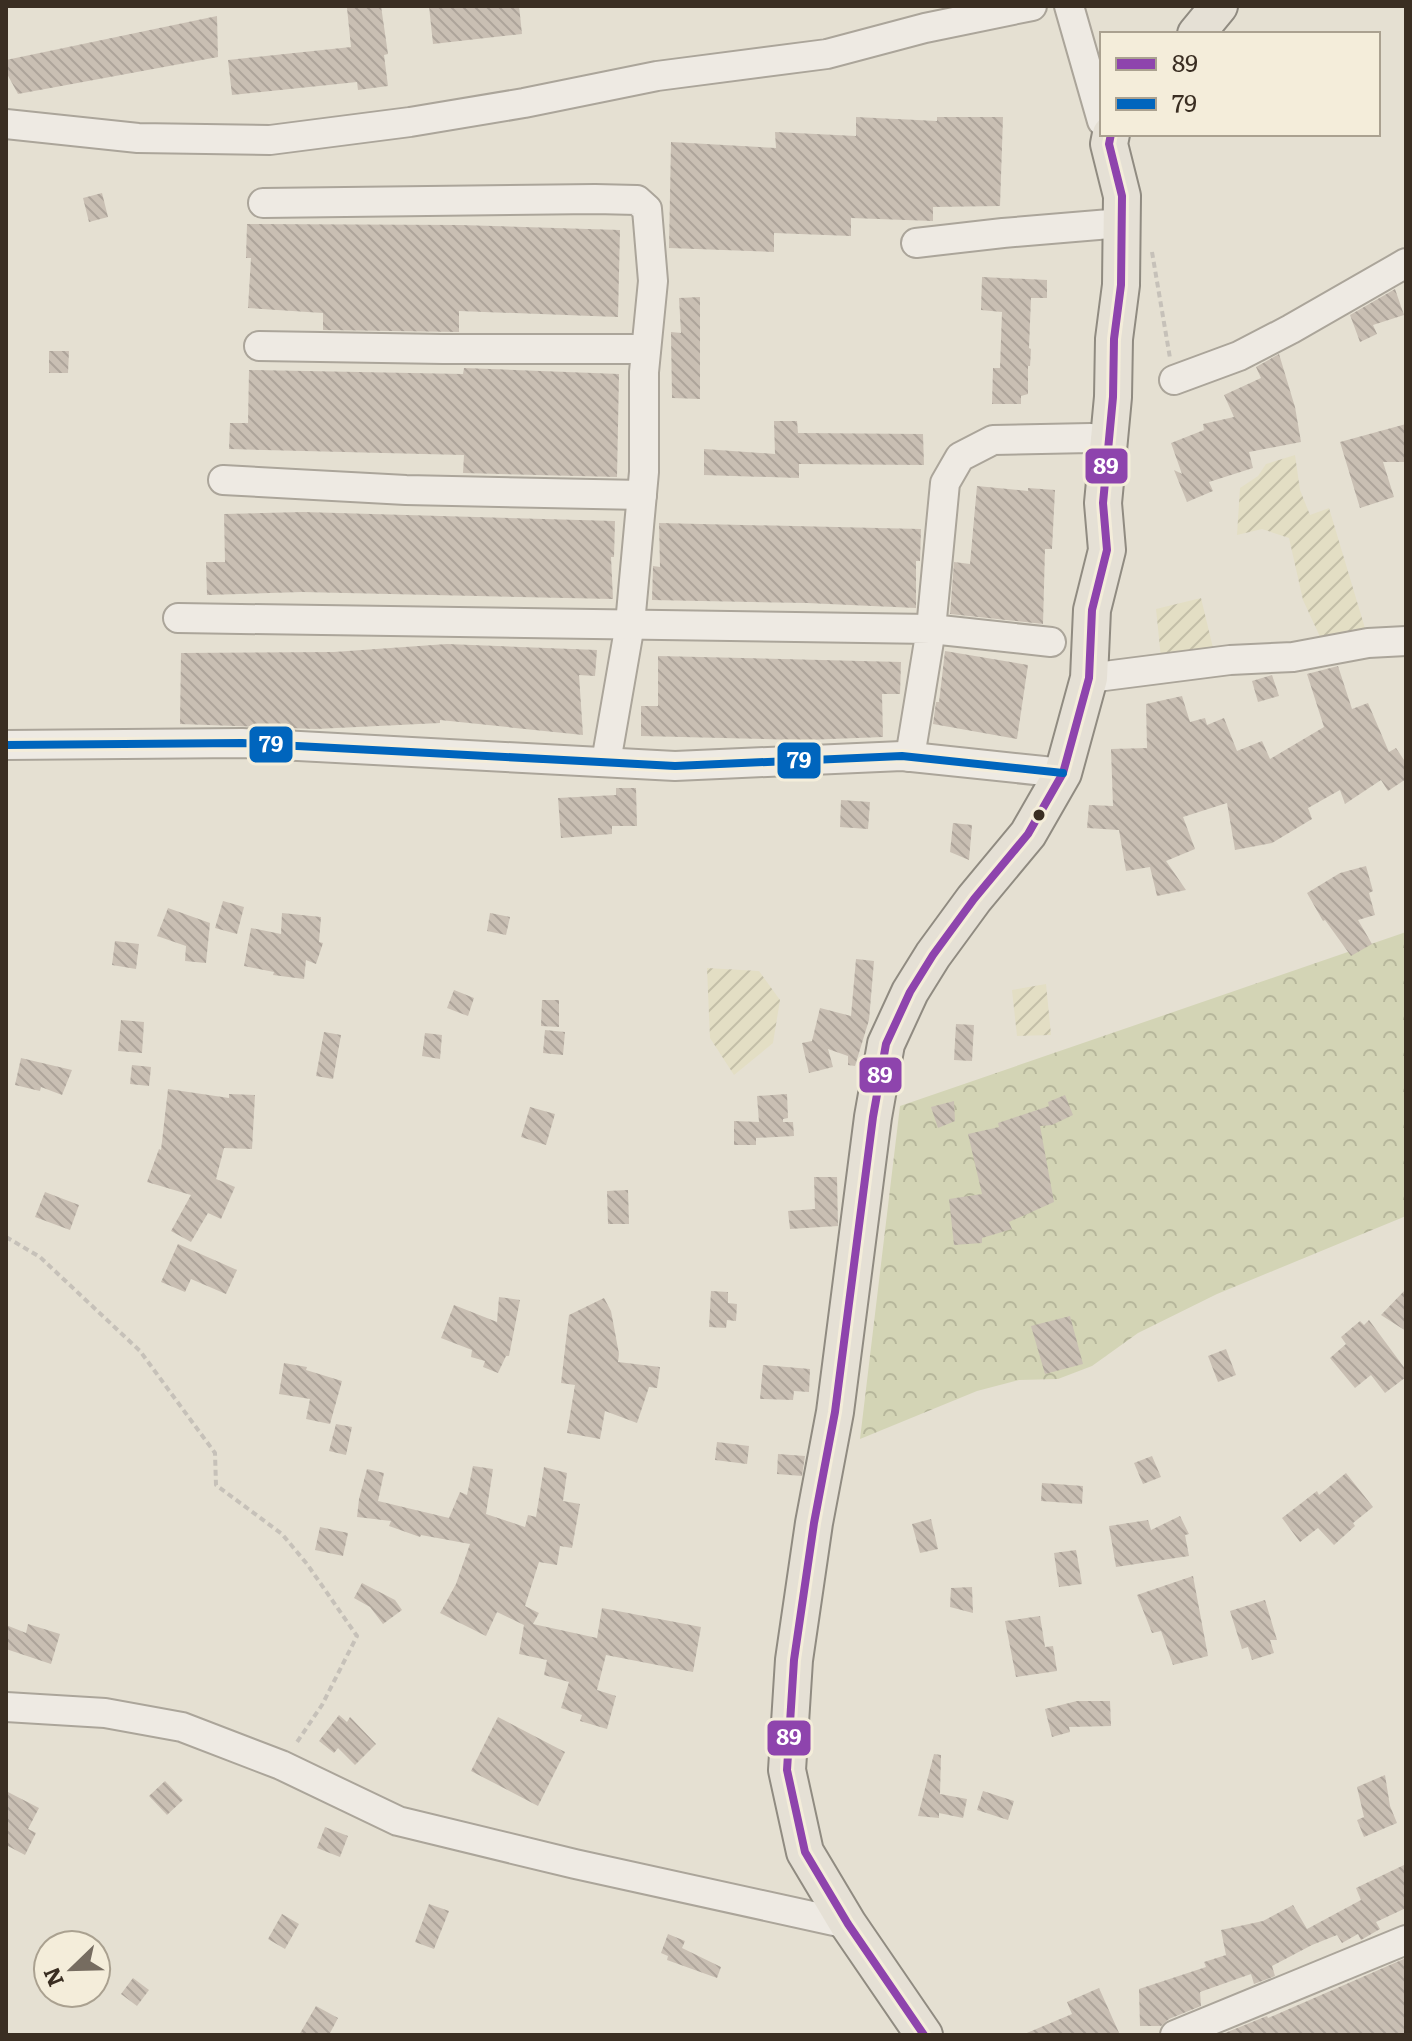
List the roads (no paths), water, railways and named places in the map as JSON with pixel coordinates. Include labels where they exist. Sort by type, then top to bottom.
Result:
[{"type":"main road","points":[[1198,32],[1219,6]]},
{"type":"main road","points":[[924,2035],[848,1924],[805,1852],[787,1770],[794,1660],[814,1523],[835,1412],[873,1117],[886,1044],[910,992],[933,955],[1028,834],[1063,773],[1089,678],[1092,610],[1107,550],[1103,503],[1114,339],[1121,285],[1122,196],[1108,136]]},
{"type":"street","points":[[6,124],[138,138],[270,140],[410,122],[657,76],[827,54],[925,28],[1032,6]]},
{"type":"street","points":[[1069,6],[1100,110]]},
{"type":"street","points":[[263,203],[637,200],[647,209],[653,281],[646,349],[642,495],[630,624],[606,762]]},
{"type":"street","points":[[916,243],[1122,223]]},
{"type":"street","points":[[1174,380],[1239,356],[1406,263]]},
{"type":"street","points":[[259,346],[646,349]]},
{"type":"street","points":[[910,757],[931,629],[945,483],[960,457],[993,440],[1091,438],[1109,441]]},
{"type":"street","points":[[223,480],[406,490],[642,495]]},
{"type":"street","points":[[178,618],[931,629],[1051,642]]},
{"type":"street","points":[[1089,678],[1230,660],[1293,657],[1368,643],[1406,641]]},
{"type":"street","points":[[6,745],[242,743],[675,766],[910,757],[1063,773]]},
{"type":"street","points":[[6,1707],[105,1713],[182,1727],[281,1765],[398,1821],[575,1864],[848,1924]]},
{"type":"street","points":[[1175,2035],[1406,1940]]}]
